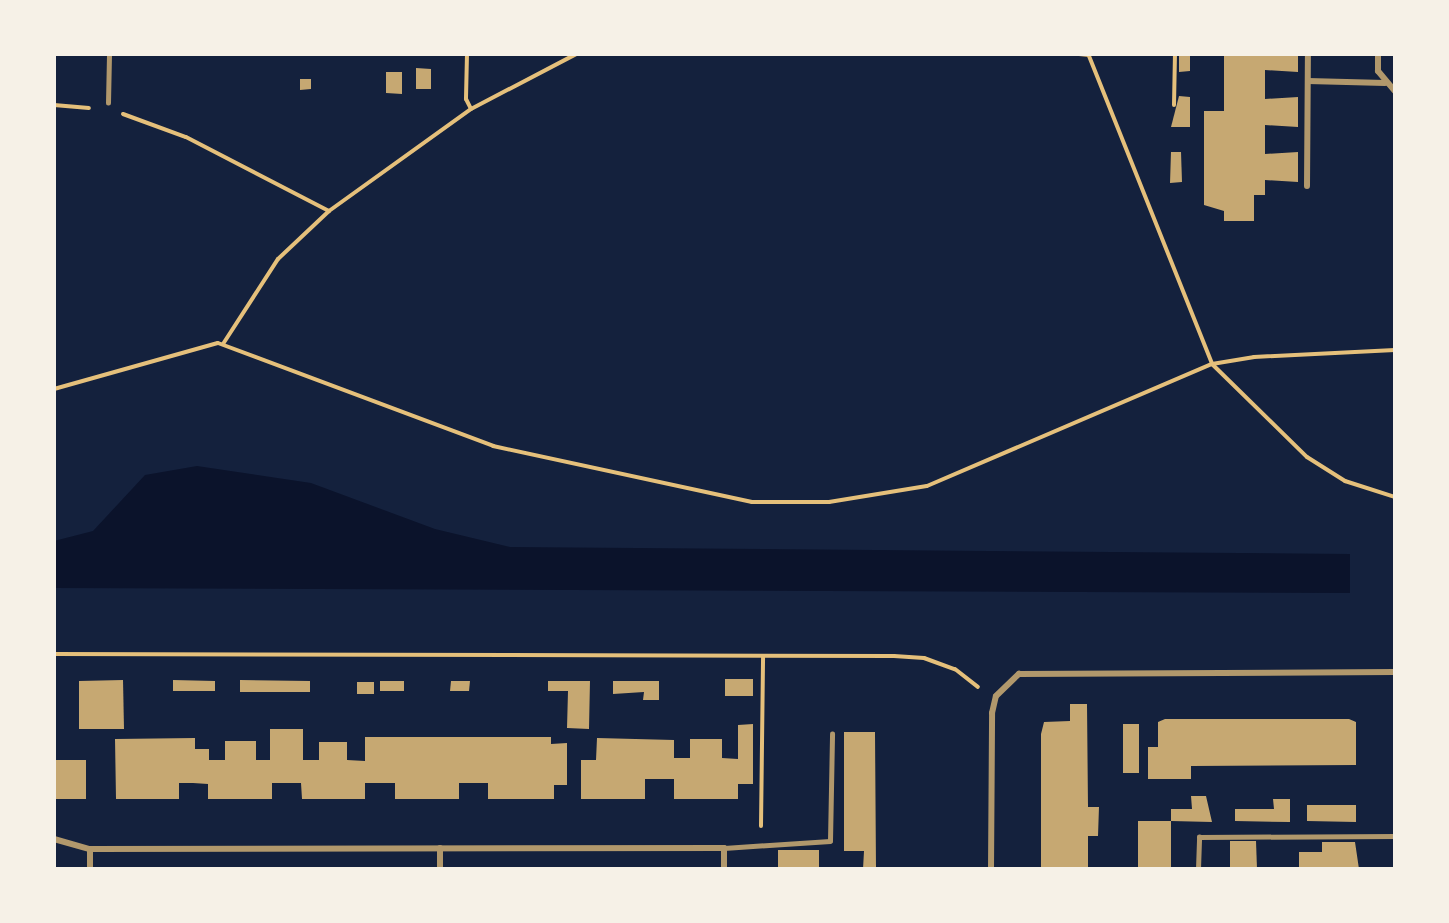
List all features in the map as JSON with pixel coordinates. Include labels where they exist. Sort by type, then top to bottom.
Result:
[{"type":"street","points":[[1307,186],[1308,54]]},
{"type":"street","points":[[1378,54],[1384,82]]},
{"type":"street","points":[[1308,81],[1384,82],[1395,91]]},
{"type":"street","points":[[991,869],[991,727],[996,696],[1019,674],[1395,672]]},
{"type":"street","points":[[54,839],[90,849],[724,848],[724,869]]},
{"type":"street","points":[[440,848],[440,869]]},
{"type":"street","points":[[90,849],[90,869]]},
{"type":"lane","points":[[108,103],[109,54]]},
{"type":"lane","points":[[724,848],[830,841],[832,734]]},
{"type":"lane","points":[[1198,869],[1199,837],[1395,836]]},
{"type":"path","points":[[467,54],[466,99],[471,109]]},
{"type":"path","points":[[223,344],[278,259],[329,211],[471,109],[576,54]]},
{"type":"path","points":[[1079,54],[1089,55],[1212,364],[1307,457],[1345,481],[1395,497]]},
{"type":"path","points":[[1174,105],[1175,54]]},
{"type":"path","points":[[54,105],[99,109]]},
{"type":"path","points":[[117,112],[186,136],[329,211]]},
{"type":"path","points":[[54,389],[154,357],[223,344],[337,384],[408,418],[492,446],[752,502],[829,502],[927,486],[1212,364],[1254,357],[1395,350]]},
{"type":"path","points":[[54,654],[924,658],[955,669],[996,696]]},
{"type":"path","points":[[760,846],[763,656]]},
{"type":"water","points":[[197,466],[311,483],[435,529],[510,547],[1350,554],[1350,593],[54,588],[54,541],[93,531],[145,475]]},
{"type":"building","points":[[1224,54],[1298,54],[1298,72],[1265,70],[1265,99],[1298,97],[1298,127],[1265,125],[1265,154],[1298,152],[1298,182],[1265,180],[1265,195],[1254,195],[1254,221],[1224,221],[1224,211],[1204,205],[1204,111],[1224,111]]},
{"type":"building","points":[[1179,56],[1190,56],[1190,71],[1179,72]]},
{"type":"building","points":[[416,68],[431,69],[431,89],[416,89]]},
{"type":"building","points":[[386,72],[402,72],[402,94],[386,93]]},
{"type":"building","points":[[300,79],[311,79],[311,89],[300,90]]},
{"type":"building","points":[[1179,96],[1190,97],[1190,127],[1171,127]]},
{"type":"building","points":[[1171,152],[1181,152],[1182,182],[1170,183]]},
{"type":"building","points":[[725,679],[753,679],[753,696],[725,696]]},
{"type":"building","points":[[123,680],[124,729],[79,729],[79,681]]},
{"type":"building","points":[[173,680],[215,681],[215,691],[173,691]]},
{"type":"building","points":[[240,680],[310,681],[310,692],[240,692]]},
{"type":"building","points":[[380,681],[404,681],[404,691],[380,691]]},
{"type":"building","points":[[451,681],[470,681],[469,691],[450,691]]},
{"type":"building","points":[[548,681],[590,681],[589,729],[567,728],[568,691],[548,691]]},
{"type":"building","points":[[613,681],[659,681],[659,700],[643,700],[644,692],[613,694]]},
{"type":"building","points":[[357,682],[374,682],[374,694],[357,694]]},
{"type":"building","points":[[1070,704],[1087,704],[1088,807],[1099,807],[1098,836],[1088,836],[1088,869],[1041,869],[1041,734],[1044,722],[1070,721]]},
{"type":"building","points":[[1165,719],[1349,719],[1356,722],[1356,765],[1191,766],[1191,779],[1148,779],[1148,747],[1158,747],[1158,722]]},
{"type":"building","points":[[753,724],[753,784],[738,784],[738,799],[674,799],[674,779],[645,779],[645,799],[581,799],[581,760],[596,760],[597,738],[674,740],[674,758],[690,758],[690,739],[722,739],[722,758],[738,759],[738,725]]},
{"type":"building","points":[[1123,724],[1139,724],[1139,773],[1123,773]]},
{"type":"building","points":[[270,729],[303,729],[303,760],[319,760],[319,742],[347,742],[347,760],[365,761],[365,737],[551,737],[551,744],[567,743],[567,785],[554,785],[554,799],[488,799],[488,783],[459,783],[459,799],[395,799],[395,783],[365,783],[365,799],[302,799],[301,783],[272,783],[272,799],[208,799],[208,784],[179,783],[179,799],[116,799],[115,739],[195,738],[195,749],[209,749],[209,760],[225,760],[225,741],[256,741],[256,760],[270,760]]},
{"type":"building","points":[[844,732],[875,732],[876,869],[863,869],[864,851],[844,851]]},
{"type":"building","points":[[54,760],[86,760],[86,799],[54,799]]},
{"type":"building","points":[[1191,796],[1206,796],[1212,822],[1171,821],[1171,809],[1192,809]]},
{"type":"building","points":[[1273,799],[1290,799],[1290,822],[1235,821],[1235,809],[1274,809]]},
{"type":"building","points":[[1307,805],[1356,805],[1356,822],[1307,821]]},
{"type":"building","points":[[1138,821],[1171,821],[1171,869],[1138,869]]},
{"type":"building","points":[[1230,841],[1256,841],[1257,869],[1230,869]]},
{"type":"building","points":[[1322,842],[1355,842],[1359,869],[1299,869],[1299,852],[1322,852]]},
{"type":"building","points":[[778,850],[819,850],[819,869],[778,869]]}]
